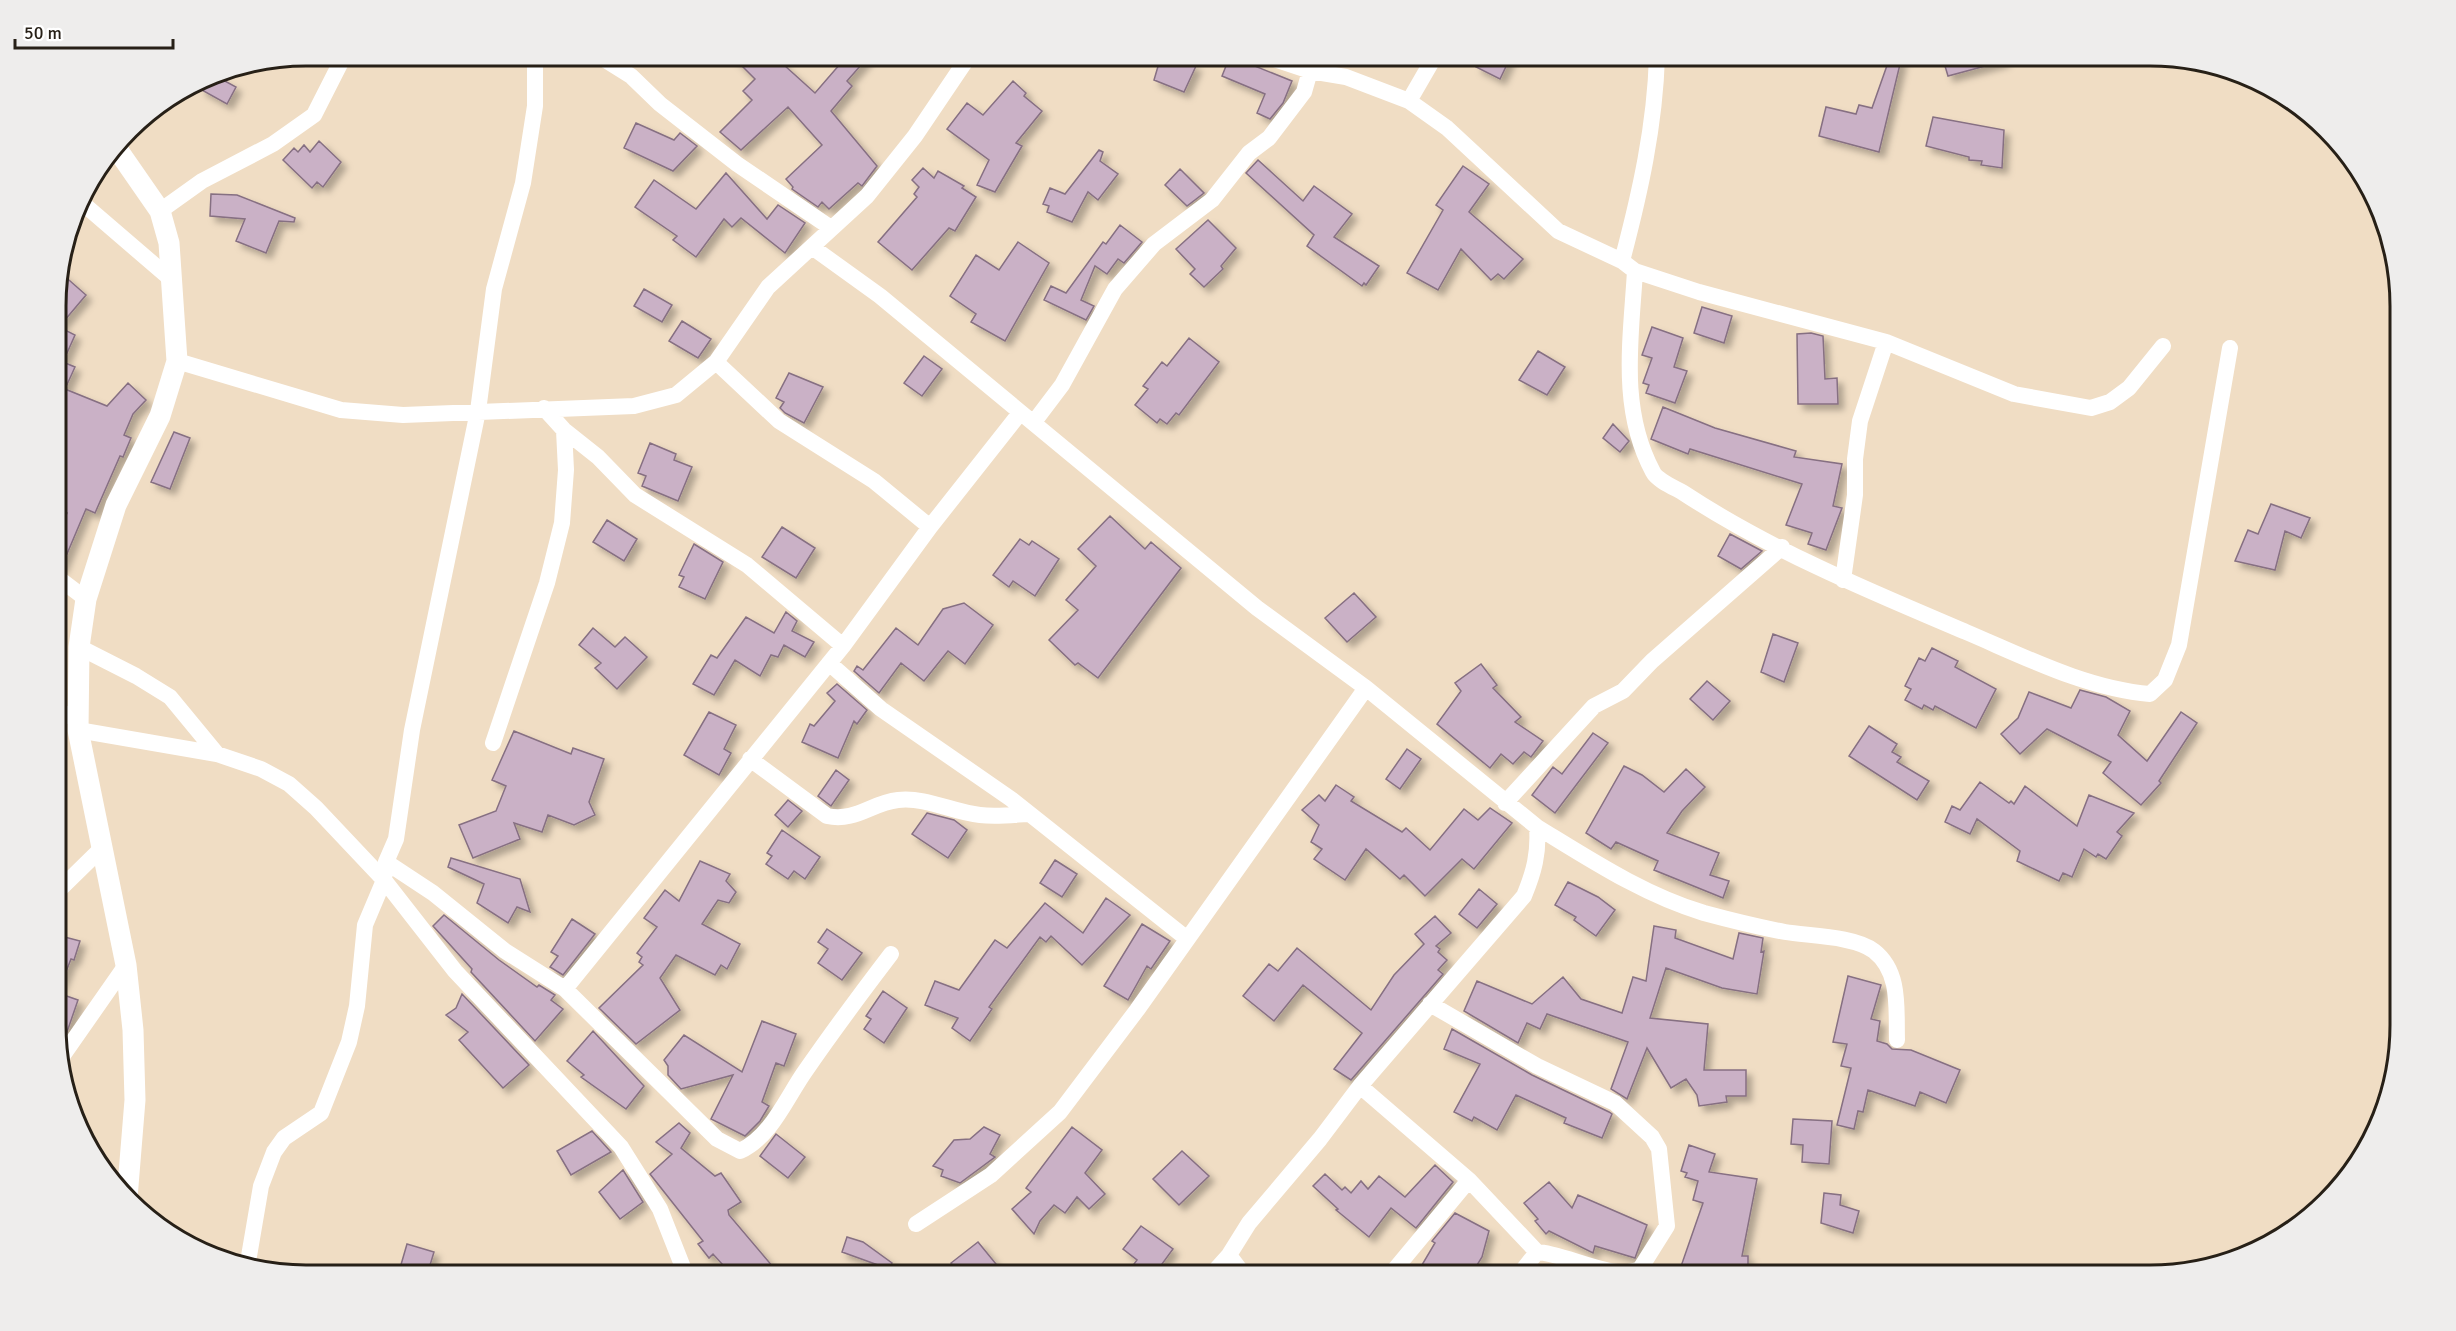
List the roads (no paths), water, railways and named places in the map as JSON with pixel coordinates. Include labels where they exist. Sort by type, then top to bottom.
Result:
[{"type":"street","points":[[160,211],[202,181],[273,144],[314,115],[339,66]]},
{"type":"street","points":[[249,1258],[261,1186],[274,1152],[284,1138],[321,1113],[334,1085],[357,1006],[365,925],[384,880],[386,862],[396,839],[412,730],[478,411],[494,289],[525,172],[535,106],[535,66]]},
{"type":"street","points":[[615,66],[631,76],[660,104],[737,164],[831,228]]},
{"type":"street","points":[[177,361],[341,410],[403,415],[634,406],[676,395],[716,362],[768,287],[867,196],[962,66]]},
{"type":"street","points":[[1295,66],[1346,77],[1409,101],[1447,128],[1558,231],[1629,266],[1699,292],[1886,342],[2014,394],[2091,408],[2110,402],[2129,388],[2163,346]]},
{"type":"street","points":[[1409,101],[1429,66]]},
{"type":"street","points":[[1656,66],[1652,125],[1629,266],[1629,387],[1638,438],[1654,474],[1726,522],[1782,547],[1843,580],[2081,679],[2124,692],[2151,694],[2165,680],[2179,645],[2230,348]]},
{"type":"street","points":[[1034,422],[1062,386],[1115,289],[1155,244],[1212,200],[1249,153],[1269,138],[1304,92],[1310,71]]},
{"type":"street","points":[[121,154],[160,211],[168,243],[177,361],[160,416],[116,506],[86,599],[70,720],[102,847],[126,965],[135,1064],[128,1185]]},
{"type":"street","points":[[87,207],[172,281]]},
{"type":"street","points":[[812,247],[880,296],[1257,608],[1366,688],[1537,827],[1646,891],[1693,909],[1783,931],[1856,943],[1872,949],[1883,960],[1894,980],[1897,1040]]},
{"type":"street","points":[[1843,580],[1855,495],[1855,459],[1860,421],[1886,342]]},
{"type":"street","points":[[716,362],[779,421],[874,481],[930,527]]},
{"type":"street","points":[[544,408],[564,430],[598,457],[635,495],[747,565],[843,646]]},
{"type":"street","points":[[565,989],[843,646],[930,527],[1020,413]]},
{"type":"street","points":[[494,743],[547,582],[562,523],[566,470],[564,430]]},
{"type":"street","points":[[1505,803],[1594,706],[1623,692],[1652,661],[1782,547]]},
{"type":"street","points":[[66,584],[86,599]]},
{"type":"street","points":[[79,647],[170,697],[217,754]]},
{"type":"street","points":[[829,663],[881,709],[954,757],[1186,938]]},
{"type":"street","points":[[916,1224],[991,1175],[1054,1119],[1124,1027],[1366,688]]},
{"type":"street","points":[[70,720],[217,754],[261,769],[289,784],[316,808],[384,880],[455,970],[621,1147],[660,1209],[682,1265]]},
{"type":"street","points":[[750,759],[827,816],[841,819],[897,800],[921,800],[981,815],[1027,814]]},
{"type":"street","points":[[1220,1265],[1229,1255],[1249,1222],[1320,1138],[1360,1086],[1524,896],[1535,870],[1538,848],[1537,827]]},
{"type":"street","points":[[66,883],[102,847]]},
{"type":"street","points":[[386,862],[433,893],[506,951],[565,989],[717,1139],[740,1151],[759,1139],[779,1113],[805,1072],[891,954]]},
{"type":"street","points":[[67,1049],[126,965]]},
{"type":"street","points":[[1430,1004],[1537,1066],[1615,1103],[1652,1137],[1659,1149],[1667,1226],[1643,1265]]},
{"type":"street","points":[[1360,1086],[1469,1180],[1537,1252],[1593,1265]]},
{"type":"street","points":[[1398,1265],[1469,1180]]},
{"type":"street","points":[[1527,1265],[1537,1252]]},
{"type":"street","points":[[1229,1255],[1236,1265]]}]
